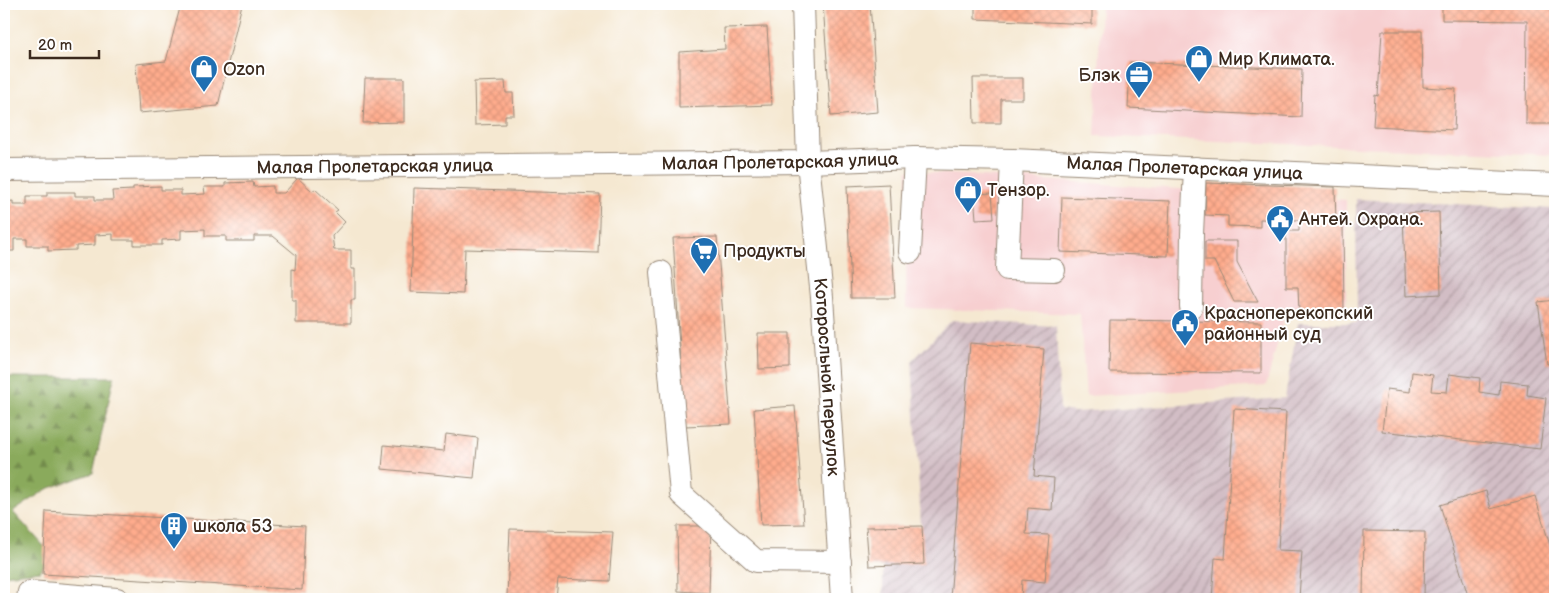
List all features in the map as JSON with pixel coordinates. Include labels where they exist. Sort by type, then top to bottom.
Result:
[{"type":"street","name":"Которосльной переулок","points":[[803,4],[808,162],[822,297],[842,599]]},
{"type":"street","name":"Малая Пролетарская улица","points":[[4,170],[808,162],[916,158],[1012,160],[1555,184]]},
{"type":"street","points":[[910,252],[916,158]]},
{"type":"street","points":[[1012,160],[1007,269],[1054,270]]},
{"type":"street","points":[[1191,307],[1195,168]]},
{"type":"street","points":[[661,272],[681,494],[756,561],[840,562]]},
{"type":"street","points":[[28,599],[29,592],[117,599]]},
{"type":"shaded area","points":[[1101,4],[1555,4],[1555,155],[1095,136]]},
{"type":"shaded area","points":[[907,171],[1346,200],[1346,314],[1285,315],[1266,386],[1086,396],[1080,314],[906,308]]},
{"type":"shaded area","points":[[1356,199],[1555,209],[1555,599],[883,599],[883,567],[869,566],[866,527],[921,526],[912,361],[952,320],[1056,326],[1060,410],[1075,412],[1285,398],[1298,323],[1357,323]]},
{"type":"green space","points":[[4,377],[114,377],[93,473],[47,489],[13,512],[52,555],[40,571],[4,575]]},
{"type":"building","points":[[181,4],[242,4],[218,106],[139,113],[136,64],[166,61]]},
{"type":"building","points":[[823,4],[870,4],[878,112],[831,116]]},
{"type":"building","points":[[975,4],[1092,4],[1092,24],[975,19]]},
{"type":"building","points":[[1442,4],[1555,4],[1555,124],[1526,124],[1527,21],[1442,20]]},
{"type":"building","points":[[767,27],[772,105],[679,108],[679,52],[725,49],[724,28]]},
{"type":"building","points":[[1382,31],[1422,31],[1423,87],[1456,89],[1454,130],[1373,126],[1375,95],[1378,96]]},
{"type":"building","points":[[1130,62],[1302,69],[1301,117],[1128,108]]},
{"type":"building","points":[[365,78],[404,78],[404,122],[363,123]]},
{"type":"building","points":[[973,78],[1023,78],[1023,99],[1001,99],[1001,123],[974,123]]},
{"type":"building","points":[[505,81],[506,93],[513,93],[514,115],[505,115],[505,124],[475,125],[474,82]]},
{"type":"building","points":[[298,178],[312,191],[315,189],[338,210],[335,212],[345,222],[332,236],[334,250],[351,250],[351,269],[355,269],[355,300],[351,300],[351,323],[296,323],[296,300],[292,300],[292,269],[295,270],[296,255],[273,236],[254,236],[254,241],[226,241],[226,236],[205,236],[205,229],[181,230],[181,239],[162,240],[162,245],[134,245],[134,240],[113,240],[113,234],[95,235],[95,245],[76,246],[76,250],[48,251],[48,246],[27,246],[27,239],[14,239],[14,251],[4,251],[4,202],[13,201],[13,205],[27,205],[27,196],[47,196],[47,192],[75,192],[75,196],[95,196],[95,200],[113,200],[112,191],[133,190],[133,187],[161,186],[161,190],[181,190],[181,195],[205,194],[204,187],[225,187],[225,183],[253,182],[254,187],[273,186],[273,193],[284,193]]},
{"type":"building","points":[[1206,183],[1335,187],[1336,223],[1343,223],[1344,311],[1299,312],[1298,287],[1286,287],[1286,231],[1299,231],[1299,220],[1260,219],[1260,227],[1228,226],[1228,216],[1205,215]]},
{"type":"building","points":[[889,184],[895,298],[851,298],[847,186]]},
{"type":"building","points":[[414,188],[600,194],[598,253],[465,249],[463,294],[411,292]]},
{"type":"building","points":[[992,193],[994,218],[976,219],[974,194]]},
{"type":"building","points":[[1062,197],[1170,201],[1168,256],[1060,252]]},
{"type":"building","points":[[1439,212],[1441,294],[1406,296],[1403,213]]},
{"type":"building","points":[[717,237],[731,424],[685,426],[673,238]]},
{"type":"building","points":[[1205,241],[1237,241],[1237,262],[1258,302],[1234,302],[1214,261],[1205,261]]},
{"type":"building","points":[[1555,300],[1555,363],[1547,364],[1538,302]]},
{"type":"building","name":"Красноперекопский районный суд","points":[[1110,320],[1261,322],[1261,373],[1109,372]]},
{"type":"building","points":[[758,333],[790,333],[790,368],[759,369]]},
{"type":"building","points":[[970,343],[1044,349],[1034,476],[1054,478],[1052,510],[1028,508],[1026,534],[1049,535],[1045,582],[1022,580],[1021,599],[950,599]]},
{"type":"building","points":[[1412,372],[1433,375],[1431,391],[1447,392],[1449,374],[1480,378],[1479,392],[1499,395],[1500,381],[1528,384],[1527,395],[1546,398],[1540,449],[1382,431],[1387,389],[1410,392]]},
{"type":"building","points":[[795,406],[804,524],[761,525],[754,409]]},
{"type":"building","points":[[1234,409],[1286,412],[1278,550],[1302,551],[1299,599],[1212,599],[1215,558],[1225,559]]},
{"type":"building","points":[[446,434],[478,438],[474,478],[382,469],[384,445],[444,451]]},
{"type":"building","points":[[1486,491],[1491,509],[1535,496],[1555,562],[1555,599],[1469,599],[1440,505]]},
{"type":"building","name":"школа 53","points":[[46,511],[305,526],[302,590],[43,574]]},
{"type":"building","points":[[677,526],[711,526],[709,593],[678,591]]},
{"type":"building","points":[[922,526],[924,564],[869,566],[866,527]]},
{"type":"building","points":[[510,529],[613,532],[609,581],[558,579],[556,599],[507,596]]},
{"type":"building","points":[[1364,531],[1425,532],[1424,599],[1363,599]]},
{"type":"place","name":"Мир Климата.","points":[[1199,83]]},
{"type":"place","name":"Ozon","points":[[204,93]]},
{"type":"place","name":"Блэк","points":[[1139,99]]},
{"type":"place","name":"Тензор.","points":[[968,214]]},
{"type":"place","name":"Антей. Охрана.","points":[[1280,243]]},
{"type":"place","name":"Продукты","points":[[704,275]]},
{"type":"place","name":"Красноперекопский районный суд","points":[[1185,347]]},
{"type":"place","name":"школа 53","points":[[174,550]]}]
